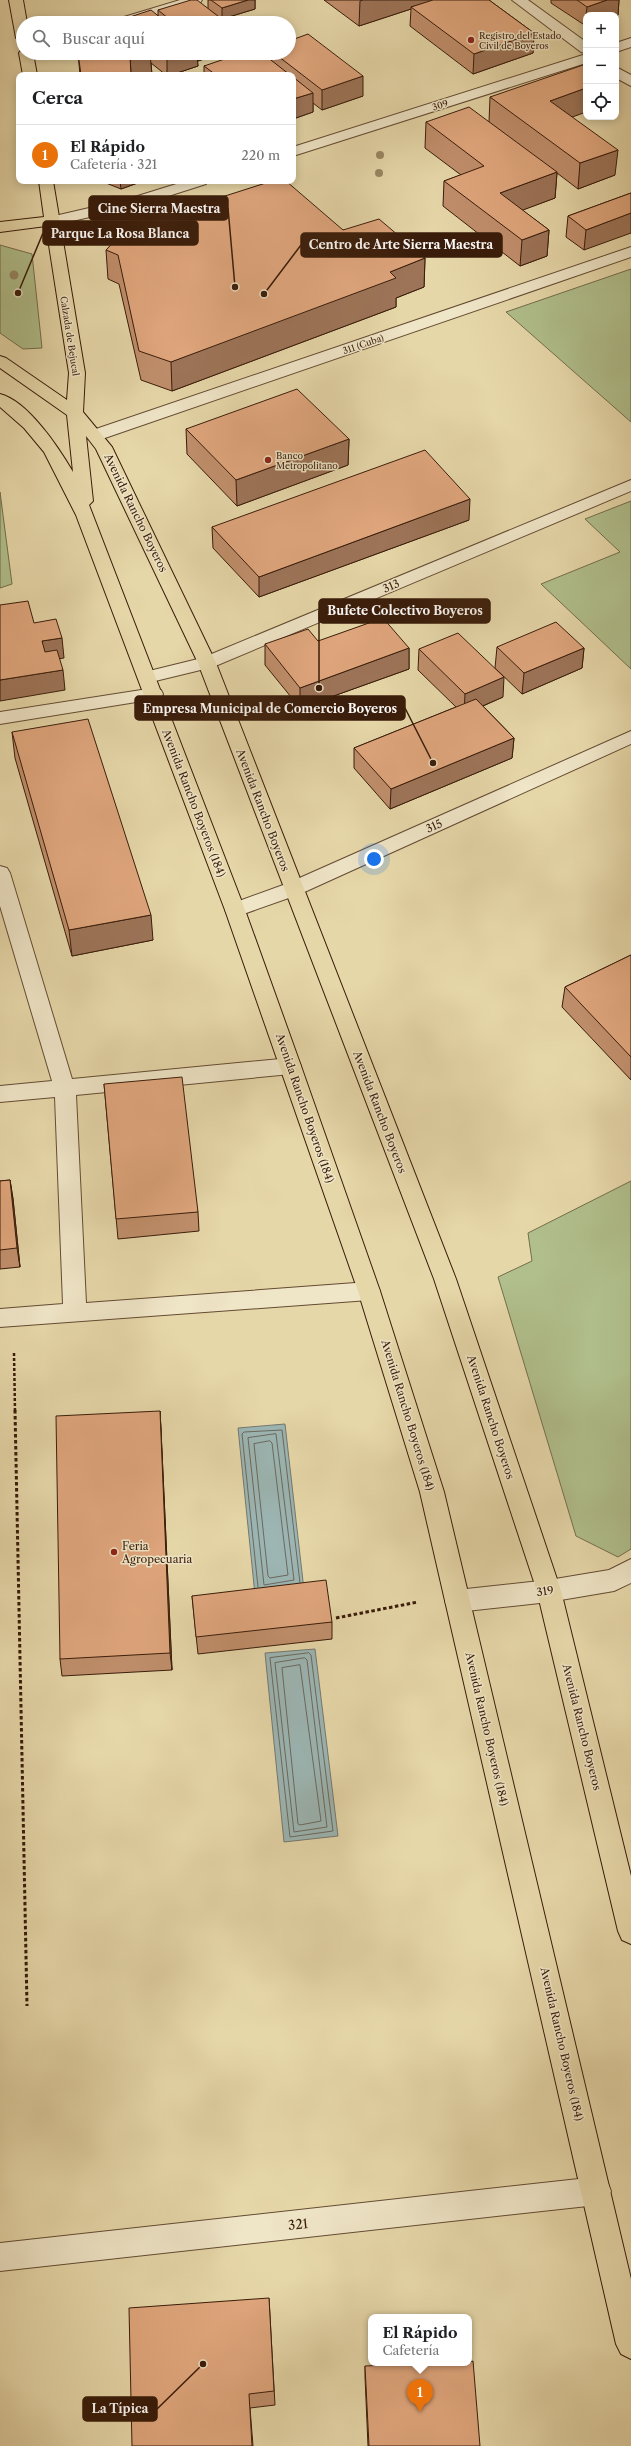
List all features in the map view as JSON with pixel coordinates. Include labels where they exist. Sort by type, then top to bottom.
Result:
[{"type":"main road","points":[[16,0],[19,16]]},
{"type":"main road","points":[[27,60],[29,72]]},
{"type":"main road","name":"Calzada de Bejucal","points":[[46,184],[51,221],[77,373],[75,413],[85,515]]},
{"type":"main road","points":[[0,227],[51,221]]},
{"type":"main road","name":"Avenida Rancho Boyeros","points":[[0,362],[75,413],[96,435],[118,473],[207,663],[293,889],[445,1279],[549,1591],[631,1930]]},
{"type":"main road","points":[[0,399],[41,434],[60,462],[85,515]]},
{"type":"main road","name":"Avenida Rancho Boyeros (184)","points":[[85,515],[234,910],[291,1066],[369,1291],[432,1492],[597,2191],[631,2344]]},
{"type":"street","points":[[142,16],[195,0]]},
{"type":"street","points":[[519,0],[583,46]]},
{"type":"street","points":[[619,47],[631,42]]},
{"type":"street","name":"309","points":[[296,151],[583,59]]},
{"type":"street","points":[[619,73],[631,82]]},
{"type":"street","points":[[51,221],[132,203],[192,184]]},
{"type":"street","name":"311 (Cuba)","points":[[96,435],[631,252]]},
{"type":"street","name":"313","points":[[0,718],[150,686],[631,485]]},
{"type":"street","name":"315","points":[[234,910],[293,889],[631,737]]},
{"type":"street","points":[[0,873],[65,1090],[75,1310]]},
{"type":"street","points":[[0,1094],[65,1090],[291,1066]]},
{"type":"street","points":[[7,1317],[75,1310],[369,1291]]},
{"type":"street","name":"319","points":[[456,1598],[549,1591],[614,1580],[631,1570]]},
{"type":"street","name":"321","points":[[0,2257],[597,2191]]},
{"type":"path","points":[[7,1317],[28,2006]]},
{"type":"path","points":[[336,1618],[456,1598]]},
{"type":"green space","points":[[0,245],[32,254],[42,348],[23,349],[0,333]]},
{"type":"green space","points":[[631,269],[631,422],[506,312]]},
{"type":"green space","points":[[0,492],[12,584],[0,588]]},
{"type":"green space","points":[[631,501],[631,669],[541,584],[620,552],[585,519]]},
{"type":"green space","points":[[631,1181],[631,1549],[618,1557],[576,1536],[498,1277],[532,1261],[528,1233]]},
{"type":"water","points":[[285,1424],[304,1590],[255,1595],[238,1428]]},
{"type":"water","points":[[315,1649],[338,1836],[284,1842],[265,1653]]},
{"type":"building","points":[[191,0],[197,0],[218,16],[165,16],[158,10]]},
{"type":"building","points":[[211,0],[248,0],[222,8]]},
{"type":"building","points":[[433,0],[489,0],[534,33],[474,54],[411,7]]},
{"type":"building","points":[[577,0],[607,0],[587,7]]},
{"type":"building","points":[[151,10],[158,16],[133,16]]},
{"type":"building","points":[[308,34],[363,76],[322,90],[283,60],[296,60],[296,38]]},
{"type":"building","points":[[79,60],[130,60],[131,72],[81,72]]},
{"type":"building","points":[[222,60],[271,60],[286,72],[212,72],[204,66]]},
{"type":"building","points":[[583,65],[583,89],[550,101],[618,150],[580,163],[490,97]]},
{"type":"building","points":[[296,79],[313,93],[296,98]]},
{"type":"building","points":[[469,107],[557,172],[500,193],[549,230],[522,240],[444,181],[484,166],[426,122]]},
{"type":"building","points":[[263,184],[289,184],[343,230],[379,219],[425,258],[390,272],[396,278],[171,362],[139,351],[118,255],[106,250],[137,217],[150,220]]},
{"type":"building","points":[[631,193],[631,213],[586,230],[568,216]]},
{"type":"building","points":[[297,389],[349,439],[236,480],[186,429]]},
{"type":"building","points":[[425,450],[470,499],[259,577],[212,527]]},
{"type":"building","points":[[28,601],[34,623],[56,619],[62,638],[42,641],[45,652],[57,650],[63,670],[0,680],[0,605]]},
{"type":"building","points":[[383,618],[409,648],[300,688],[265,644],[308,629],[318,641]]},
{"type":"building","points":[[556,622],[584,648],[524,673],[497,647]]},
{"type":"building","points":[[458,633],[504,677],[465,694],[419,649]]},
{"type":"building","points":[[476,699],[514,738],[391,789],[354,748]]},
{"type":"building","points":[[88,719],[151,915],[69,930],[12,732]]},
{"type":"building","points":[[631,955],[631,1057],[565,987]]},
{"type":"building","points":[[182,1077],[198,1212],[116,1219],[104,1084]]},
{"type":"building","points":[[10,1180],[17,1248],[0,1250],[0,1181]]},
{"type":"building","name":"Feria Agropecuaria","points":[[160,1411],[170,1653],[60,1659],[56,1416]]},
{"type":"building","points":[[326,1580],[332,1622],[196,1637],[192,1596]]},
{"type":"building","points":[[269,2298],[274,2391],[249,2394],[252,2446],[132,2446],[129,2308]]},
{"type":"building","points":[[472,2361],[480,2446],[369,2446],[365,2366],[472,2366]]},
{"type":"place","name":"Registro del Estado Civil de Boyeros","points":[[471,40]]},
{"type":"place","name":"Cine Sierra Maestra","points":[[235,287]]},
{"type":"place","name":"Parque La Rosa Blanca","points":[[18,293]]},
{"type":"place","name":"Centro de Arte Sierra Maestra","points":[[264,294]]},
{"type":"place","name":"Banco Metropolitano","points":[[268,460]]},
{"type":"place","name":"Bufete Colectivo Boyeros","points":[[319,688]]},
{"type":"place","name":"Empresa Municipal de Comercio Boyeros","points":[[433,763]]},
{"type":"place","name":"Feria Agropecuaria","points":[[114,1552]]},
{"type":"place","name":"La Típica","points":[[203,2364]]},
{"type":"place","name":"El Rápido","points":[[420,2412]]}]
